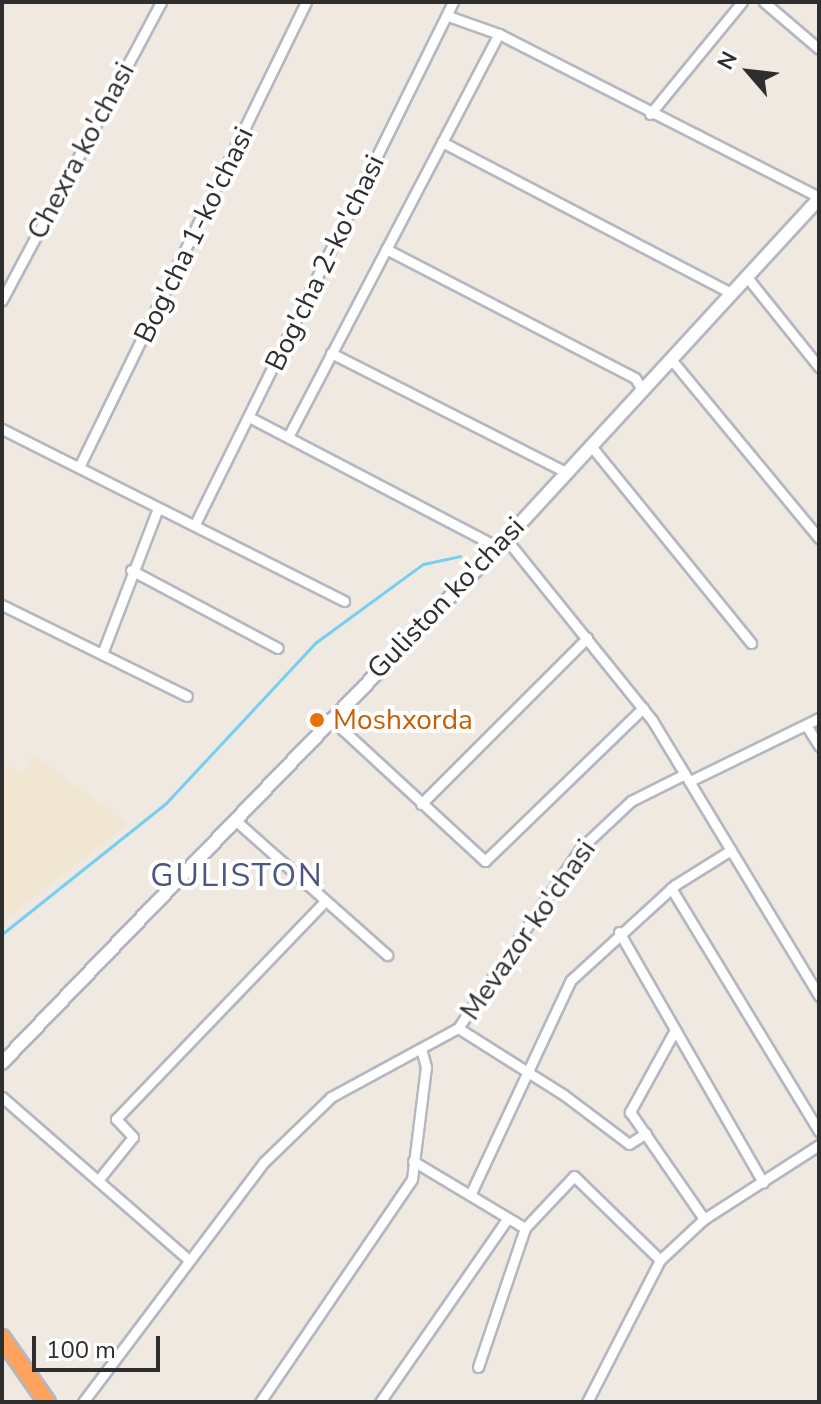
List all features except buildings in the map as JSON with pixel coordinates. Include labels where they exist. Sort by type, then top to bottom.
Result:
[{"type":"highway","points":[[2,1338],[47,1402]]},
{"type":"main road","name":"Guliston ko'chasi","points":[[2,1063],[501,542],[819,198]]},
{"type":"street","name":"Chexra ko'chasi","points":[[2,300],[161,2]]},
{"type":"street","name":"Bog'cha 1-ko'chasi","points":[[79,467],[306,2]]},
{"type":"street","name":"Bog'cha 2-ko'chasi","points":[[195,524],[453,2]]},
{"type":"street","points":[[650,114],[742,2]]},
{"type":"street","points":[[764,2],[819,49]]},
{"type":"street","points":[[448,16],[499,34],[819,198]]},
{"type":"street","points":[[288,437],[499,34]]},
{"type":"street","points":[[442,142],[729,292]]},
{"type":"street","points":[[386,249],[635,378],[642,389]]},
{"type":"street","points":[[746,276],[819,367]]},
{"type":"street","points":[[331,353],[564,471]]},
{"type":"street","points":[[670,358],[819,538]]},
{"type":"street","points":[[249,417],[501,542],[587,638],[643,708],[819,996]]},
{"type":"street","points":[[2,429],[344,601]]},
{"type":"street","points":[[591,446],[751,643]]},
{"type":"street","points":[[102,654],[131,570],[158,508]]},
{"type":"street","points":[[131,570],[278,648]]},
{"type":"street","points":[[2,605],[187,696]]},
{"type":"street","points":[[421,804],[587,638]]},
{"type":"street","points":[[330,718],[485,861],[643,708]]},
{"type":"street","name":"Mevazor ko'chasi","points":[[83,1402],[264,1162],[331,1097],[422,1052],[458,1028],[581,848],[631,801],[819,718]]},
{"type":"street","points":[[806,725],[819,746]]},
{"type":"street","points":[[234,819],[387,955]]},
{"type":"street","points":[[471,1193],[571,980],[619,932],[671,888],[731,850]]},
{"type":"street","points":[[671,888],[819,1131]]},
{"type":"street","points":[[99,1179],[133,1137],[116,1119],[325,901]]},
{"type":"street","points":[[619,932],[763,1182]]},
{"type":"street","points":[[458,1028],[629,1144],[646,1133]]},
{"type":"street","points":[[675,1030],[630,1112],[704,1219]]},
{"type":"street","points":[[260,1402],[412,1179],[426,1067],[422,1052]]},
{"type":"street","points":[[2,1097],[188,1259]]},
{"type":"street","points":[[587,1402],[660,1260],[704,1219],[819,1145]]},
{"type":"street","points":[[413,1161],[525,1228]]},
{"type":"street","points":[[478,1367],[525,1228],[574,1176],[660,1260]]},
{"type":"street","points":[[380,1402],[507,1219]]},
{"type":"shaded area","points":[[34,755],[128,824],[2,922],[2,762],[22,773]]},
{"type":"waterway","points":[[2,934],[166,803],[315,643],[423,564],[460,556]]},
{"type":"place","name":"Moshxorda","points":[[317,720]]},
{"type":"district","name":"GULISTON","points":[[237,876]]}]
